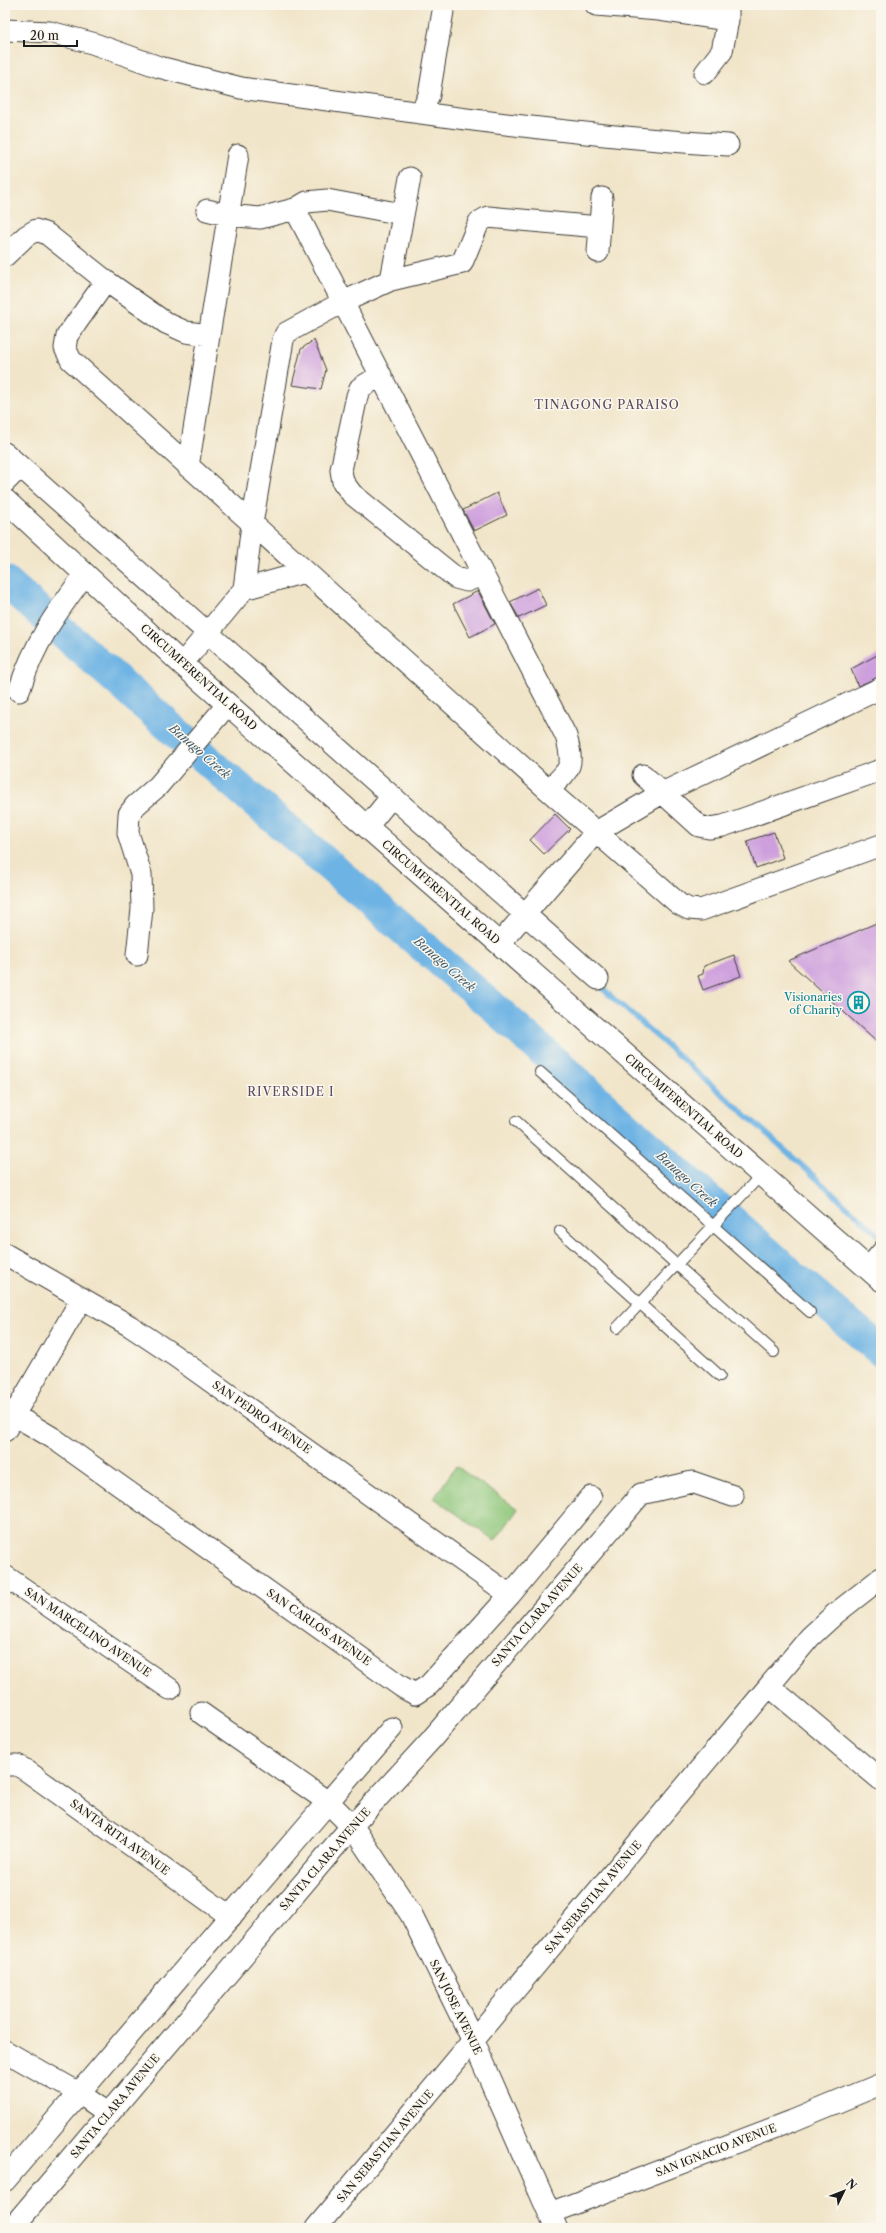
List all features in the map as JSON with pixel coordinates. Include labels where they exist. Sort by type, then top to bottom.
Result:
[{"type":"street","points":[[421,113],[429,96],[444,5]]},
{"type":"street","points":[[596,5],[728,12],[722,51],[705,74]]},
{"type":"street","points":[[5,30],[50,32],[92,43],[159,67],[241,88],[517,126],[653,140],[728,145]]},
{"type":"street","points":[[188,467],[227,215],[238,155]]},
{"type":"street","points":[[391,280],[402,214],[410,178]]},
{"type":"street","points":[[598,252],[602,198]]},
{"type":"street","points":[[207,210],[227,215],[260,218],[295,209],[306,202],[327,200],[402,214]]},
{"type":"street","points":[[295,209],[381,375],[481,575],[566,736],[571,755],[569,770],[548,790]]},
{"type":"street","points":[[182,664],[244,588],[252,524],[283,340],[286,333],[292,328],[343,302],[391,280],[462,263],[479,222],[488,217],[599,228]]},
{"type":"street","points":[[5,256],[26,236],[36,230],[47,234],[106,281],[176,329],[209,335]]},
{"type":"street","points":[[106,281],[69,332],[65,348],[71,360],[548,790],[679,904],[689,909],[701,910],[881,845]]},
{"type":"street","points":[[381,375],[360,388],[357,396],[341,470],[343,482],[352,494],[456,578],[467,581],[481,575]]},
{"type":"street","points":[[5,453],[13,474],[203,637],[388,801],[515,925],[598,979]]},
{"type":"street","name":"CIRCUMFERENTIAL ROAD","points":[[5,500],[182,664],[367,827],[515,925],[762,1174],[881,1280]]},
{"type":"street","points":[[244,588],[305,572]]},
{"type":"street","points":[[18,691],[27,663],[51,620],[85,574]]},
{"type":"street","points":[[515,925],[596,832],[662,794],[881,688]]},
{"type":"street","points":[[137,955],[142,909],[141,874],[128,833],[129,814],[139,802],[158,786],[193,747],[228,704]]},
{"type":"street","points":[[643,775],[662,794],[699,826],[709,828],[722,826],[881,770]]},
{"type":"street","points":[[367,827],[388,801]]},
{"type":"street","name":"SAN PEDRO AVENUE","points":[[5,1254],[82,1298],[188,1365],[510,1595]]},
{"type":"street","points":[[8,1418],[82,1298]]},
{"type":"street","name":"SAN CARLOS AVENUE","points":[[8,1418],[59,1442],[402,1687],[415,1694],[429,1685],[510,1595],[591,1497]]},
{"type":"street","name":"SANTA CLARA AVENUE","points":[[12,2228],[352,1826],[430,1740],[641,1494],[692,1482],[733,1496]]},
{"type":"street","name":"SAN MARCELINO AVENUE","points":[[5,1576],[170,1689]]},
{"type":"street","name":"SAN SEBASTIAN AVENUE","points":[[316,2228],[810,1637],[835,1614],[881,1578]]},
{"type":"street","points":[[770,1686],[881,1780]]},
{"type":"street","points":[[201,1713],[328,1802]]},
{"type":"street","points":[[5,2180],[392,1728]]},
{"type":"street","name":"SANTA RITA AVENUE","points":[[5,1765],[17,1765],[27,1771],[231,1917]]},
{"type":"street","name":"SAN JOSE AVENUE","points":[[328,1802],[352,1826],[411,1914],[472,2040],[553,2220]]},
{"type":"street","points":[[5,2051],[79,2092],[109,2114]]},
{"type":"street","name":"SAN IGNACIO AVENUE","points":[[553,2220],[881,2084]]},
{"type":"lane","points":[[540,1072],[715,1222],[810,1312]]},
{"type":"lane","points":[[516,1121],[774,1352]]},
{"type":"lane","points":[[617,1328],[715,1222],[762,1174]]},
{"type":"lane","points":[[560,1230],[720,1376]]},
{"type":"lane","points":[[864,1265],[881,1245]]},
{"type":"green space","points":[[456,1466],[518,1509],[495,1541],[434,1498]]},
{"type":"building","points":[[314,340],[326,370],[321,389],[292,385],[301,349]]},
{"type":"building","points":[[497,493],[507,515],[474,531],[463,510]]},
{"type":"building","points":[[538,588],[546,605],[519,618],[510,602]]},
{"type":"building","points":[[478,591],[495,624],[470,637],[453,604]]},
{"type":"building","points":[[881,653],[881,676],[858,686],[851,669]]},
{"type":"building","points":[[555,814],[570,829],[544,854],[530,840]]},
{"type":"building","points":[[774,832],[783,858],[756,868],[747,841]]},
{"type":"building","name":"Visionaries of Charity","points":[[881,921],[881,1046],[788,961]]},
{"type":"building","points":[[734,955],[741,976],[703,990],[698,976],[703,974],[704,966]]},
{"type":"waterway","name":"Banago Creek","points":[[5,581],[224,775],[491,1005],[799,1281],[881,1351]]},
{"type":"waterway","points":[[597,984],[755,1123],[881,1237]]},
{"type":"place","name":"Visionaries of Charity","points":[[858,1003]]},
{"type":"district","name":"TINAGONG PARAISO","points":[[607,404]]},
{"type":"district","name":"RIVERSIDE I","points":[[291,1091]]}]
